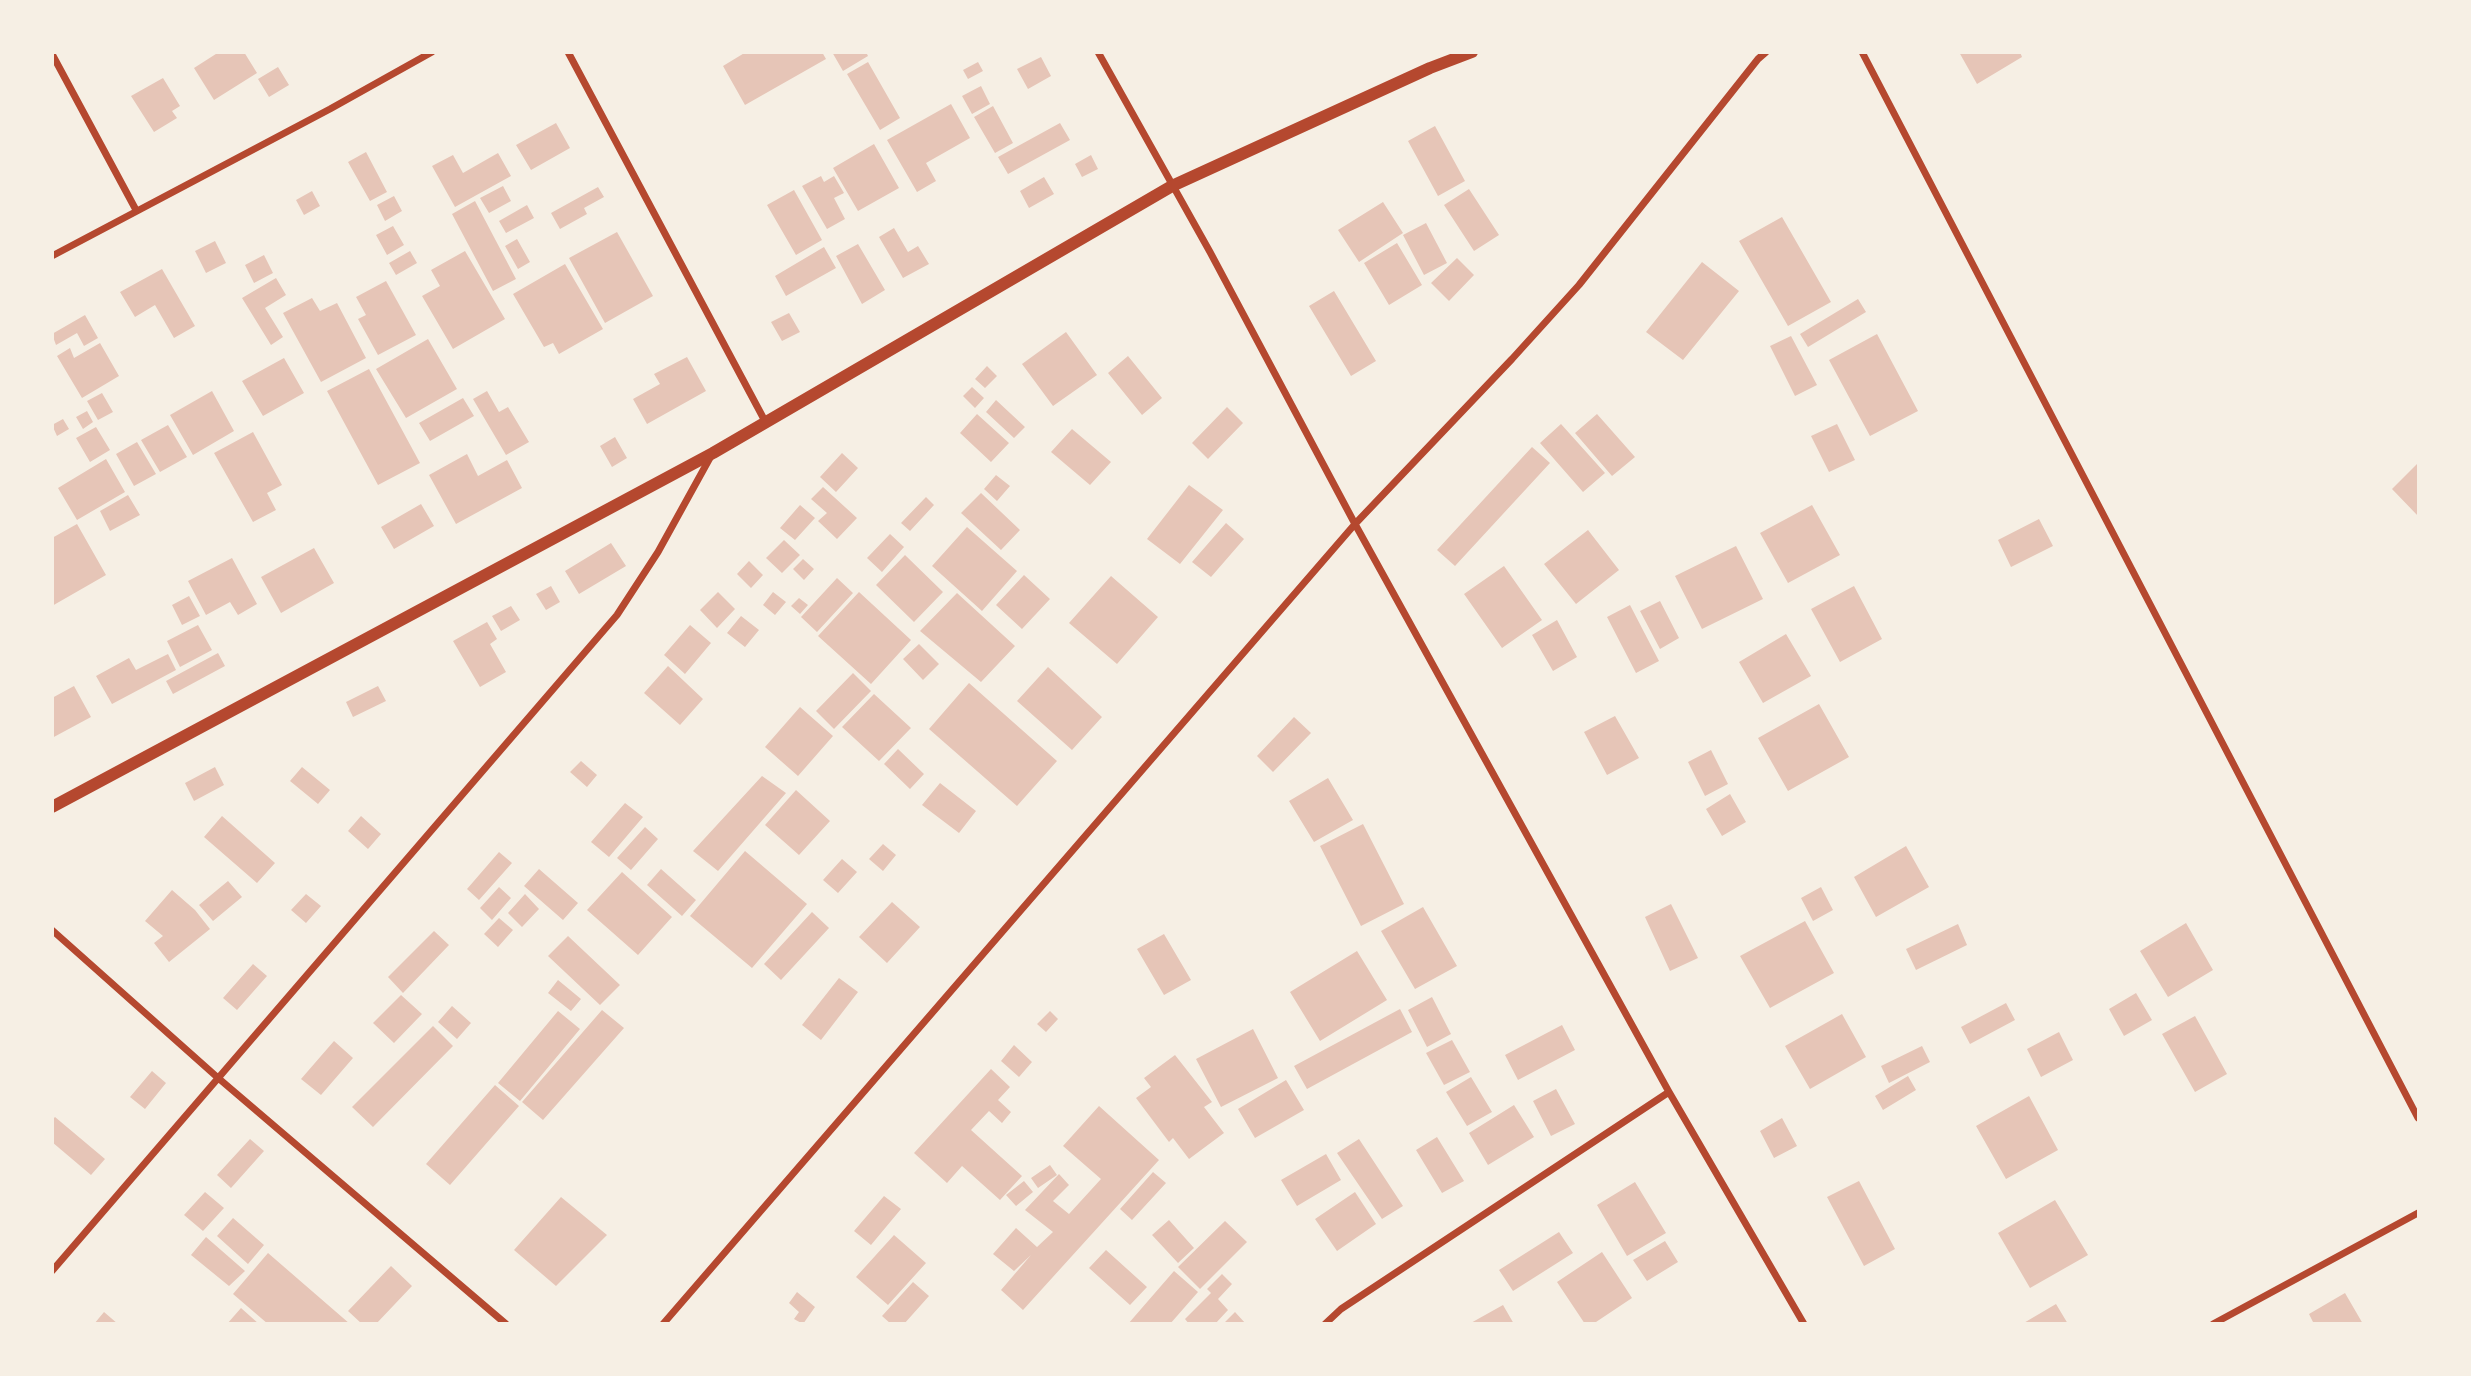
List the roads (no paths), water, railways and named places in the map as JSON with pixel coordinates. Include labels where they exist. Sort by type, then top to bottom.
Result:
[{"type":"street","points":[[52,256],[432,52]]},
{"type":"street","points":[[568,52],[766,423]]},
{"type":"street","points":[[1098,52],[1669,1093],[1804,1324]]},
{"type":"street","points":[[663,1324],[1356,524],[1570,294],[1766,52]]},
{"type":"street","points":[[1862,52],[2418,1118]]},
{"type":"street","points":[[52,807],[713,453],[1172,186],[1430,68],[1470,53]]},
{"type":"street","points":[[52,54],[136,210]]},
{"type":"street","points":[[52,1271],[617,615],[658,552],[713,453]]},
{"type":"street","points":[[52,930],[217,1077],[506,1324]]},
{"type":"street","points":[[1325,1324],[1341,1310],[1669,1093]]},
{"type":"street","points":[[2213,1324],[2418,1213]]}]
